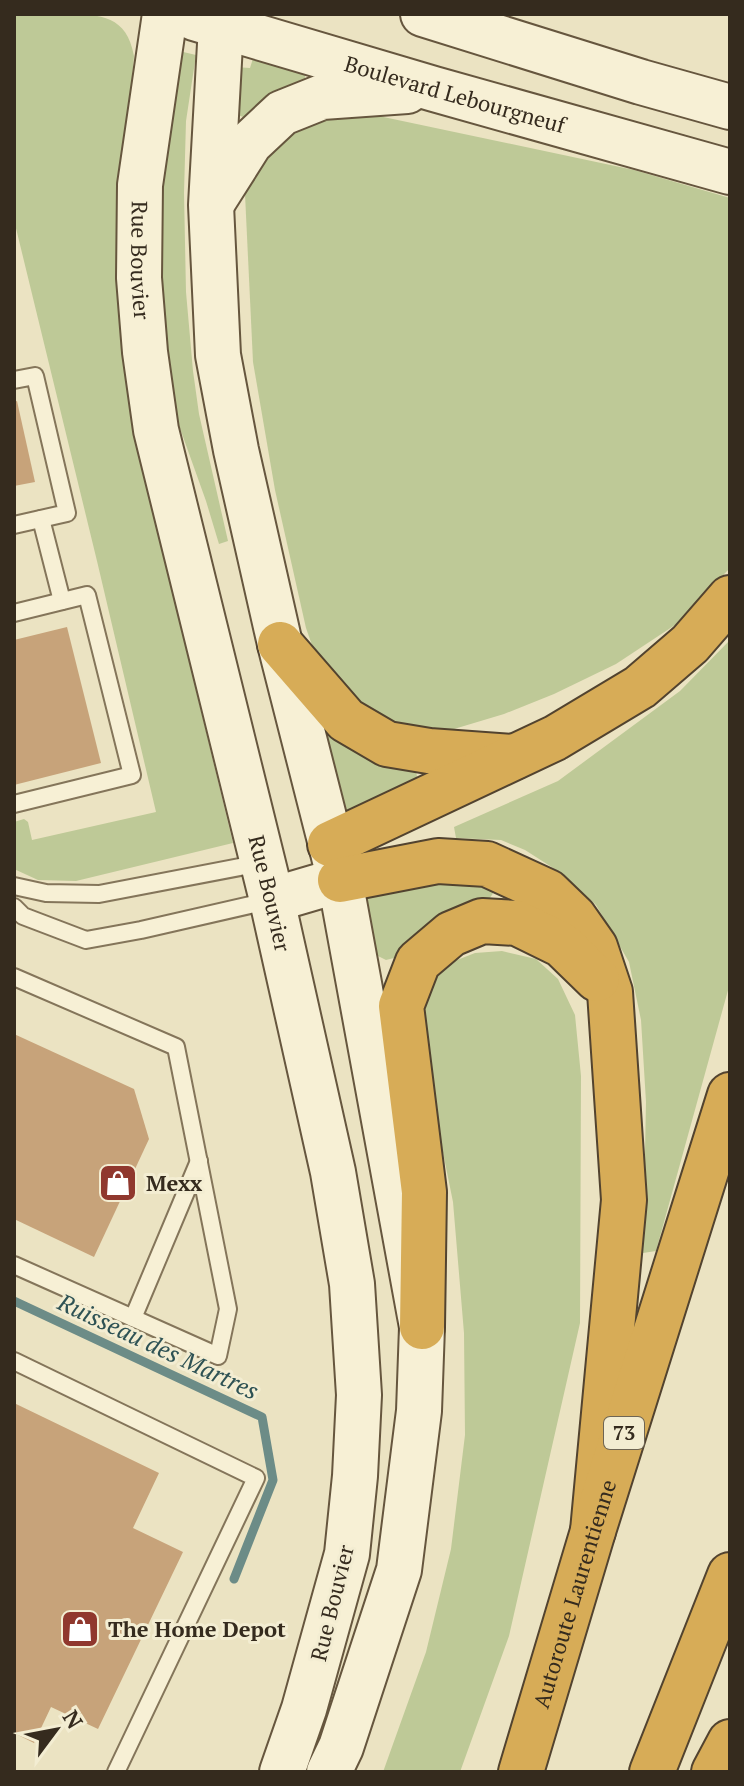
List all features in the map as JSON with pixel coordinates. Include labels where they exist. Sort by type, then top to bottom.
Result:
[{"type":"highway","points":[[335,862],[640,687],[690,644],[730,598]]},
{"type":"highway","points":[[280,644],[346,720],[387,744],[429,751],[517,757]]},
{"type":"highway","points":[[335,862],[487,864],[548,892],[574,917],[595,947],[610,992],[624,1200],[593,1531]]},
{"type":"highway","points":[[422,1327],[424,1192],[401,1006],[418,962],[451,934],[482,921],[517,923],[562,945],[610,992]]},
{"type":"highway","name":"Autoroute Laurentienne","points":[[521,1772],[730,1095]]},
{"type":"highway","points":[[652,1772],[730,1575]]},
{"type":"highway","points":[[714,1772],[730,1742]]},
{"type":"street","name":"Rue Bouvier","points":[[165,14],[140,185],[139,278],[156,430],[267,881],[333,1172],[352,1284],[359,1395],[347,1554],[304,1709],[282,1772]]},
{"type":"street","name":"Boulevard Lebourgneuf","points":[[180,14],[223,20],[434,89],[730,172]]},
{"type":"street","points":[[423,14],[730,107]]},
{"type":"street","points":[[223,20],[211,205],[218,355],[280,644],[335,862],[422,1327],[419,1411],[399,1570],[341,1747],[329,1772]]},
{"type":"street","points":[[211,205],[250,143],[282,113],[322,97],[434,89]]},
{"type":"street","points":[[267,881],[335,862]]},
{"type":"lane","points":[[14,380],[35,376],[67,513],[14,525]]},
{"type":"lane","points":[[41,519],[62,601]]},
{"type":"lane","points":[[14,613],[87,595],[132,775],[14,804]]},
{"type":"lane","points":[[14,886],[46,893],[99,894],[267,881]]},
{"type":"lane","points":[[14,907],[23,916],[86,940],[141,930],[267,881]]},
{"type":"lane","points":[[14,977],[176,1047],[228,1309],[218,1356],[14,1265]]},
{"type":"lane","points":[[133,1318],[199,1161]]},
{"type":"lane","points":[[14,1361],[256,1478],[116,1772]]},
{"type":"green space","points":[[14,14],[101,17],[119,25],[131,43],[134,56],[121,209],[119,293],[126,384],[145,480],[233,843],[76,881],[38,880],[14,869],[14,822],[24,819],[28,822],[32,840],[156,812],[14,220]]},
{"type":"green space","points":[[179,51],[196,55],[186,121],[186,292],[199,414],[228,541],[219,544],[167,392],[159,270],[160,203],[167,116]]},
{"type":"green space","points":[[255,52],[305,67],[305,84],[248,119],[233,113],[235,67],[250,68]]},
{"type":"green space","points":[[374,115],[634,170],[730,198],[730,568],[675,625],[616,664],[504,714],[444,732],[382,722],[320,668],[306,628],[275,490],[253,362],[245,194],[263,156],[285,133],[313,119]]},
{"type":"green space","points":[[730,640],[730,983],[656,1251],[643,1253],[646,1102],[641,1020],[629,962],[596,905],[561,873],[525,850],[501,840],[456,838],[454,827],[558,781],[680,691]]},
{"type":"green space","points":[[330,734],[416,770],[414,787],[350,813],[344,812],[324,741]]},
{"type":"green space","points":[[436,875],[491,880],[494,892],[487,902],[450,911],[431,922],[405,942],[394,958],[386,960],[374,954],[358,896]]},
{"type":"green space","points":[[502,951],[536,959],[558,979],[575,1015],[581,1076],[580,1323],[509,1636],[460,1772],[383,1772],[426,1652],[451,1549],[465,1435],[464,1333],[453,1202],[422,1049],[420,1006],[432,981],[452,962],[475,953]]},
{"type":"building","points":[[17,401],[35,482],[14,486],[14,402]]},
{"type":"building","points":[[67,627],[101,763],[14,785],[14,640]]},
{"type":"building","points":[[14,1034],[134,1089],[149,1139],[94,1257],[14,1219]]},
{"type":"building","name":"The Home Depot","points":[[14,1403],[159,1473],[133,1528],[183,1552],[98,1729],[51,1707],[34,1743],[14,1733]]},
{"type":"waterway","name":"Ruisseau des Martres","points":[[14,1301],[262,1417],[273,1480],[234,1579]]},
{"type":"place","name":"Mexx","points":[[118,1183]]},
{"type":"place","name":"The Home Depot","points":[[80,1629]]}]
